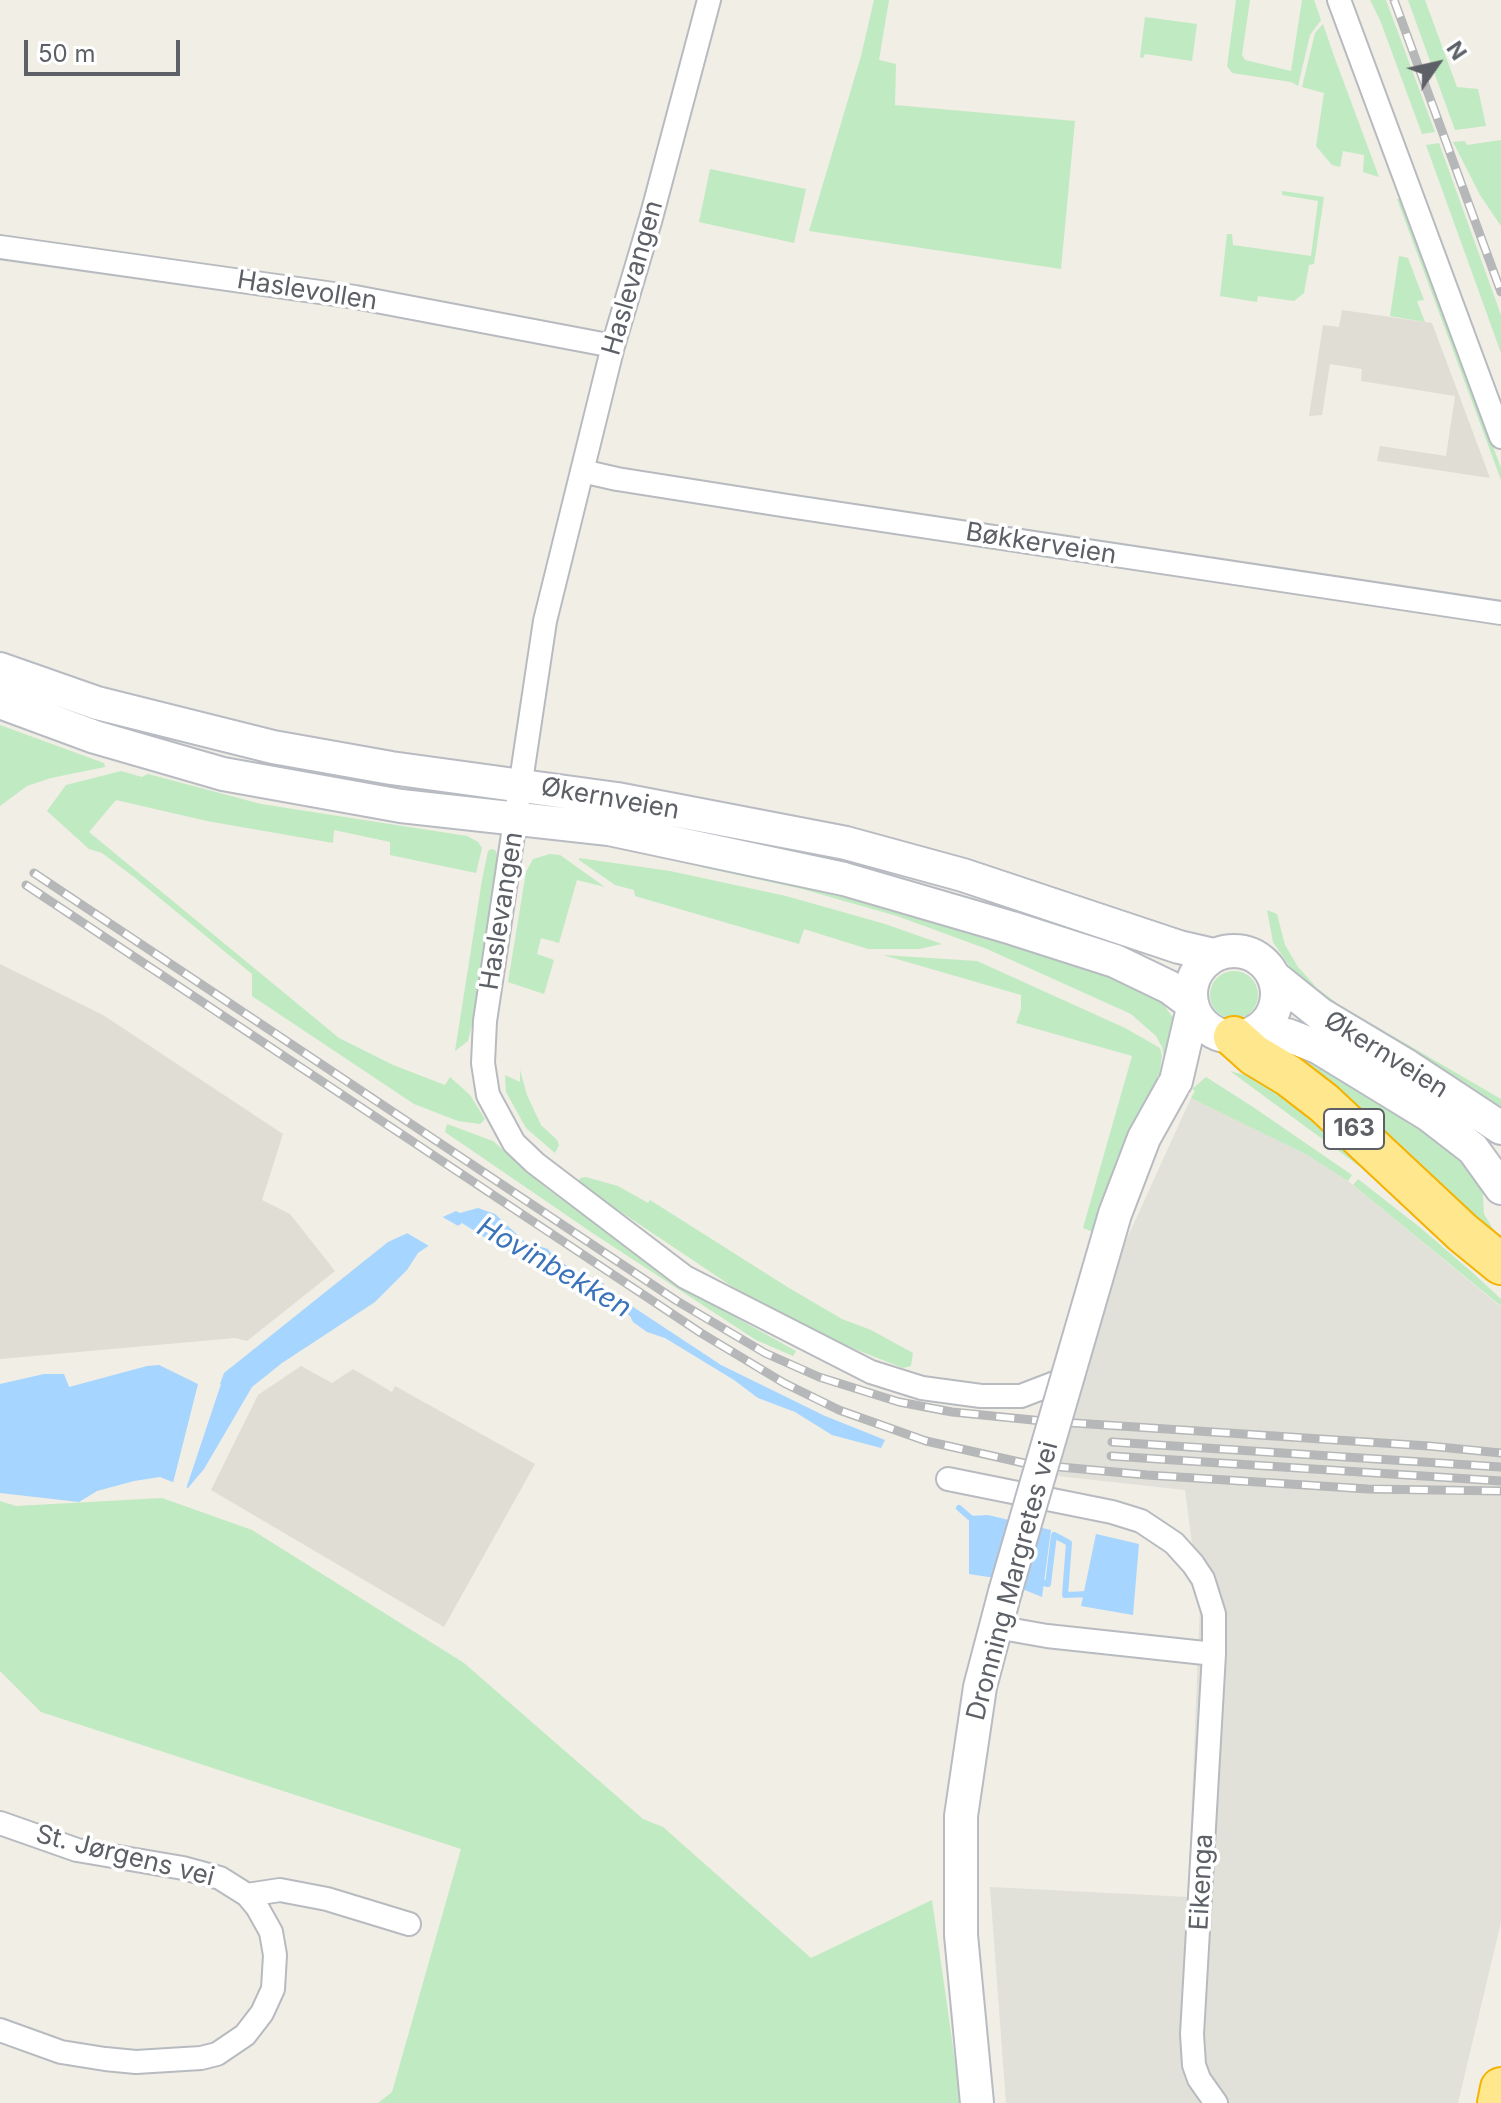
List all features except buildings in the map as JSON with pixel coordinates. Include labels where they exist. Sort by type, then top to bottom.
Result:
[{"type":"highway","name":"163","points":[[1239,1034],[1254,1055],[1298,1082],[1324,1103],[1463,1233],[1501,1264]]},
{"type":"highway","points":[[1498,2103],[1501,2088]]},
{"type":"main road","name":"Økernveien","points":[[0,669],[97,703],[273,747],[391,768],[617,799],[846,843],[963,875],[1179,947],[1214,955]]},
{"type":"main road","name":"Økernveien","points":[[0,702],[150,755],[223,774],[401,806],[609,829],[844,879],[1115,961],[1169,987],[1192,1006]]},
{"type":"main road","points":[[1229,950],[1252,954],[1274,977],[1277,997],[1265,1024],[1239,1034],[1206,1026],[1192,1006],[1192,981],[1204,961],[1214,955],[1229,950]]},
{"type":"main road","name":"Økernveien","points":[[1274,977],[1320,1014],[1501,1128]]},
{"type":"main road","name":"Dronning Margretes vei","points":[[977,2103],[961,1935],[961,1816],[980,1687],[1121,1193],[1144,1138],[1174,1083],[1192,1006]]},
{"type":"main road","name":"Økernveien","points":[[1239,1034],[1287,1035],[1318,1047],[1429,1115],[1473,1149],[1501,1188]]},
{"type":"main road","name":"Dronning Margretes vei","points":[[1174,1083],[1239,1034]]},
{"type":"street","name":"Haslevangen","points":[[709,0],[613,346],[545,621],[485,1021],[483,1063],[488,1095],[514,1143],[535,1163],[685,1277],[871,1372],[922,1388],[1021,1396],[1085,1371]]},
{"type":"street","points":[[1339,0],[1501,437]]},
{"type":"street","name":"Haslevollen","points":[[0,247],[355,297],[613,346]]},
{"type":"street","name":"Bøkkerveien","points":[[582,471],[788,506],[1501,613]]},
{"type":"street","name":"Eikenga","points":[[948,1479],[1112,1512],[1141,1521],[1184,1552],[1203,1579],[1214,1614],[1214,1654],[1192,2034],[1194,2065],[1199,2079],[1216,2103]]},
{"type":"street","points":[[996,1627],[1047,1636],[1214,1654]]},
{"type":"street","name":"St. Jørgens vei","points":[[0,1823],[77,1850],[202,1872],[220,1878],[247,1895],[257,1907],[271,1932],[275,1955],[273,1989],[254,2024],[228,2049],[201,2058],[136,2062],[61,2052],[0,2030]]},
{"type":"street","name":"St. Jørgens vei","points":[[247,1895],[280,1890],[327,1899],[409,1924]]},
{"type":"shaded area","points":[[1342,310],[1432,323],[1490,478],[1377,461],[1380,446],[1446,456],[1455,396],[1361,381],[1362,369],[1330,364],[1322,415],[1309,416],[1323,325],[1339,327]]},
{"type":"shaded area","points":[[0,964],[103,1015],[283,1134],[262,1200],[290,1214],[335,1271],[247,1341],[235,1338],[0,1359]]},
{"type":"shaded area","points":[[1191,1098],[1307,1155],[1348,1181],[1501,1307],[1501,1922],[1458,2103],[1006,2103],[990,1887],[1188,1897],[1200,1606],[1185,1490],[1058,1476],[1109,1278]]},
{"type":"shaded area","points":[[301,1366],[332,1383],[353,1369],[392,1392],[395,1386],[535,1464],[444,1627],[211,1490],[258,1395]]},
{"type":"green space","points":[[874,0],[889,0],[879,60],[896,64],[895,105],[1075,121],[1061,269],[809,231],[861,56]]},
{"type":"green space","points":[[1236,0],[1250,0],[1242,55],[1245,60],[1291,71],[1302,0],[1314,0],[1321,20],[1310,35],[1298,86],[1291,82],[1232,73],[1227,66]]},
{"type":"green space","points":[[1370,0],[1386,0],[1435,132],[1422,134]]},
{"type":"green space","points":[[1408,0],[1425,0],[1457,87],[1478,89],[1486,126],[1455,130]]},
{"type":"green space","points":[[1145,17],[1197,24],[1192,61],[1145,54],[1143,58],[1140,57]]},
{"type":"green space","points":[[1323,24],[1379,177],[1363,172],[1364,155],[1343,151],[1340,167],[1332,165],[1316,146],[1324,93],[1302,87],[1315,33]]},
{"type":"green space","points":[[1501,140],[1501,226],[1480,195],[1453,142],[1465,141],[1467,145]]},
{"type":"green space","points":[[1439,143],[1501,315],[1501,353],[1426,145]]},
{"type":"green space","points":[[710,169],[806,189],[794,243],[699,222]]},
{"type":"green space","points":[[1282,191],[1324,197],[1314,264],[1309,265],[1304,293],[1294,301],[1258,296],[1257,302],[1220,296],[1227,234],[1232,234],[1233,245],[1311,256],[1318,201],[1282,195]]},
{"type":"green space","points":[[1401,198],[1501,468],[1501,480],[1397,199]]},
{"type":"green space","points":[[1399,256],[1408,258],[1424,300],[1417,301],[1425,322],[1390,316]]},
{"type":"green space","points":[[0,725],[104,763],[105,767],[27,786],[0,806]]},
{"type":"green space","points":[[121,771],[142,777],[148,774],[261,804],[467,836],[478,842],[482,848],[476,873],[390,855],[390,842],[334,830],[333,843],[207,821],[116,800],[89,832],[339,1038],[393,1065],[445,1085],[450,1077],[470,1095],[485,1119],[480,1124],[458,1121],[414,1104],[252,996],[252,974],[134,877],[102,853],[89,849],[47,811],[66,785]]},
{"type":"green space","points":[[491,849],[498,856],[475,1012],[468,1041],[455,1051],[482,880]]},
{"type":"green space","points":[[550,854],[560,855],[605,887],[577,880],[559,943],[541,938],[537,954],[554,960],[544,994],[508,982],[526,872],[533,859]]},
{"type":"green space","points":[[579,858],[670,871],[786,896],[942,944],[919,949],[868,949],[804,929],[799,944],[635,896],[634,890],[615,885]]},
{"type":"green space","points":[[698,863],[840,890],[1124,978],[1160,1000],[1174,1019],[1166,1067],[1156,1036],[1131,1014],[987,949],[897,916],[802,889],[701,867]]},
{"type":"green space","points":[[1267,910],[1277,914],[1285,945],[1298,967],[1317,988],[1338,1004],[1501,1099],[1501,1114],[1303,986],[1273,942]]},
{"type":"green space","points":[[883,955],[977,961],[1125,1028],[1160,1048],[1159,1078],[1117,1158],[1093,1232],[1083,1228],[1132,1056],[1016,1023],[1021,1009],[1021,995]]},
{"type":"green space","points":[[1234,971],[1243,972],[1251,978],[1257,986],[1257,1004],[1251,1012],[1243,1018],[1234,1019],[1225,1018],[1217,1012],[1211,1004],[1210,995],[1211,986],[1217,978],[1225,972]]},
{"type":"green space","points":[[1286,1046],[1453,1143],[1482,1183],[1484,1214],[1501,1242],[1268,1047]]},
{"type":"green space","points":[[520,1070],[541,1125],[557,1140],[559,1145],[555,1153],[526,1128],[506,1092],[505,1075],[520,1082]]},
{"type":"green space","points":[[1230,1071],[1280,1090],[1501,1276],[1501,1285],[1374,1177]]},
{"type":"green space","points":[[1206,1077],[1352,1175],[1348,1181],[1307,1155],[1191,1098],[1195,1091],[1192,1089]]},
{"type":"green space","points":[[447,1124],[493,1141],[546,1188],[645,1260],[796,1351],[793,1356],[756,1340],[591,1232],[445,1132]]},
{"type":"green space","points":[[586,1177],[618,1186],[648,1203],[650,1200],[842,1319],[871,1330],[913,1353],[911,1366],[903,1368],[837,1342],[794,1322],[733,1287],[597,1196],[579,1181]]},
{"type":"green space","points":[[1358,1179],[1474,1274],[1501,1299],[1501,1306],[1353,1185]]},
{"type":"green space","points":[[162,1498],[252,1530],[464,1663],[643,1819],[663,1827],[811,1958],[932,1900],[961,2103],[378,2103],[392,2092],[461,1849],[41,1712],[0,1671],[0,1501],[16,1506]]},
{"type":"water","points":[[478,1208],[495,1214],[525,1242],[548,1249],[554,1257],[582,1276],[603,1283],[609,1291],[721,1365],[825,1416],[885,1440],[881,1448],[832,1435],[795,1412],[758,1398],[665,1338],[647,1332],[630,1316],[613,1306],[586,1297],[577,1287],[505,1249],[494,1238],[484,1237],[462,1223],[418,1253],[407,1270],[375,1302],[282,1363],[252,1387],[204,1469],[188,1488],[160,1477],[97,1491],[79,1502],[0,1493],[0,1384],[44,1374],[64,1374],[69,1387],[159,1365],[198,1384],[220,1384],[224,1373],[388,1242],[456,1211],[460,1213]]},
{"type":"water","points":[[988,1515],[1051,1530],[1042,1597],[995,1578],[969,1574],[969,1516]]},
{"type":"water","points":[[1096,1534],[1139,1544],[1133,1615],[1081,1606]]},
{"type":"pier","points":[[439,1215],[460,1227],[429,1246],[407,1233]]},
{"type":"pier","points":[[198,1384],[221,1384],[186,1489],[173,1483]]},
{"type":"waterway","name":"Hovinbekken","points":[[959,1508],[974,1521]]},
{"type":"waterway","name":"Hovinbekken","points":[[1039,1582],[1048,1584],[1054,1535],[1069,1543],[1065,1595],[1090,1594]]},
{"type":"railway","points":[[1394,0],[1501,292]]},
{"type":"railway","points":[[34,873],[677,1301],[765,1353],[819,1377],[899,1402],[952,1412],[1501,1453]]},
{"type":"railway","points":[[26,885],[701,1333],[784,1383],[839,1410],[926,1441],[1028,1464],[1368,1489],[1501,1491]]},
{"type":"railway","points":[[1112,1442],[1501,1467]]},
{"type":"railway","points":[[1111,1456],[1501,1481]]}]
